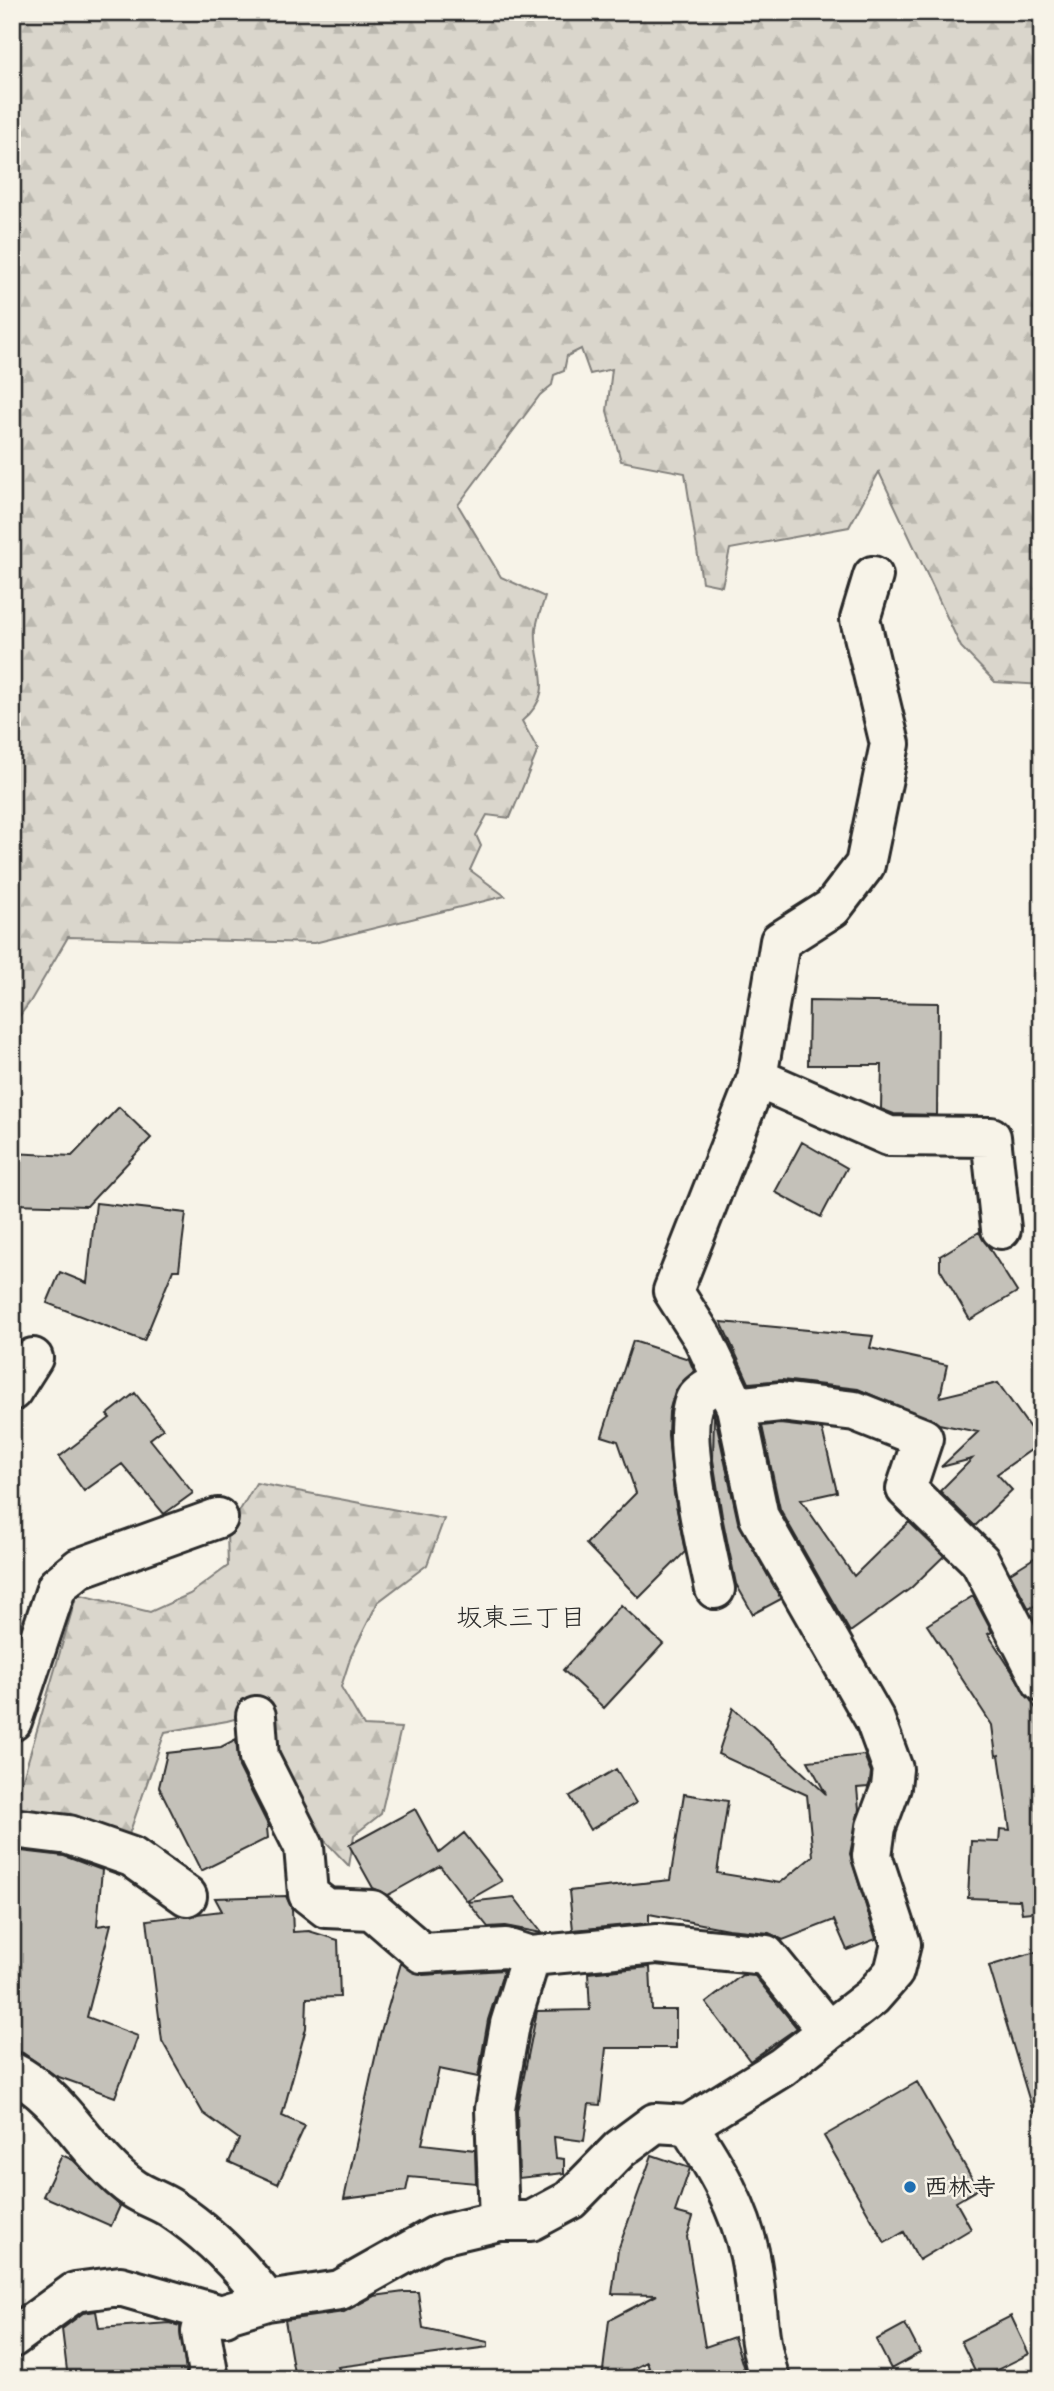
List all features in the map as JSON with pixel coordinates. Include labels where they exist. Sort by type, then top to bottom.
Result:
[{"type":"street","points":[[209,2379],[201,2332],[204,2320],[225,2316],[267,2301],[340,2290],[436,2236],[499,2221],[531,2221],[570,2200],[620,2149],[655,2123],[688,2125],[782,2067],[872,1997],[894,1972],[901,1944],[872,1856],[876,1827],[891,1787],[893,1769],[869,1708],[759,1517],[729,1394],[703,1338],[674,1291],[757,1078],[779,941],[832,908],[865,865],[890,744],[860,619],[873,576]]},
{"type":"street","points":[[757,1078],[889,1136],[991,1137],[1001,1229]]},
{"type":"street","points":[[12,1391],[33,1358]]},
{"type":"street","points":[[715,1589],[698,1510],[692,1452],[692,1410],[696,1397],[729,1394],[855,1410],[923,1438],[906,1489],[980,1561],[1042,1682]]},
{"type":"street","points":[[12,1721],[57,1586],[79,1568],[218,1518]]},
{"type":"street","points":[[256,1716],[259,1758],[304,1847],[308,1894],[326,1908],[372,1910],[422,1953],[506,1948],[531,1956],[657,1944],[766,1955],[827,2030]]},
{"type":"street","points":[[12,1829],[69,1835],[132,1857],[187,1896]]},
{"type":"street","points":[[499,2221],[495,2109],[510,2024],[531,1956]]},
{"type":"street","points":[[12,2072],[35,2084],[134,2189],[170,2208],[204,2232],[244,2271],[267,2301]]},
{"type":"street","points":[[688,2125],[738,2213],[751,2258],[760,2347],[770,2379]]},
{"type":"street","points":[[12,2338],[75,2292],[120,2286],[225,2316]]},
{"type":"green space","points":[[18,12],[1042,12],[1042,685],[995,682],[961,647],[879,472],[849,527],[730,549],[722,586],[702,582],[685,473],[621,461],[607,411],[612,369],[590,374],[581,349],[567,356],[564,371],[554,375],[552,385],[540,395],[458,505],[501,577],[545,597],[536,629],[542,688],[533,710],[522,721],[538,750],[510,818],[487,815],[476,835],[481,846],[470,870],[505,896],[314,943],[68,937],[30,1002],[12,1026],[12,28]]},
{"type":"green space","points":[[256,1483],[444,1519],[427,1565],[378,1602],[351,1656],[341,1687],[364,1726],[401,1728],[381,1814],[354,1835],[349,1866],[325,1841],[276,1759],[268,1710],[227,1721],[165,1732],[128,1837],[13,1812],[77,1594],[150,1612],[190,1594],[228,1566],[227,1532]]},
{"type":"building","points":[[809,1001],[938,1003],[937,1115],[894,1114],[881,1109],[882,1065],[808,1065]]},
{"type":"building","points":[[119,1107],[151,1138],[87,1206],[12,1204],[12,1153],[72,1156]]},
{"type":"building","points":[[802,1142],[847,1168],[821,1217],[775,1192]]},
{"type":"building","points":[[96,1203],[186,1213],[179,1270],[173,1270],[144,1341],[47,1303],[60,1272],[87,1283]]},
{"type":"building","points":[[979,1232],[1017,1292],[970,1320],[940,1269],[940,1256]]},
{"type":"building","points":[[721,1322],[873,1336],[870,1348],[947,1365],[940,1397],[998,1383],[1042,1445],[1038,1445],[997,1474],[1012,1490],[975,1526],[940,1491],[972,1459],[941,1467],[978,1432],[939,1424],[858,1389],[782,1380],[749,1383]]},
{"type":"building","points":[[633,1341],[689,1359],[694,1371],[675,1391],[669,1412],[668,1435],[674,1494],[685,1552],[639,1598],[586,1544],[636,1493],[618,1441],[602,1436]]},
{"type":"building","points":[[135,1393],[163,1429],[150,1439],[193,1493],[164,1514],[122,1464],[84,1491],[59,1457],[110,1418],[107,1415]]},
{"type":"building","points":[[714,1412],[738,1522],[781,1599],[753,1614],[736,1584],[722,1516],[713,1460]]},
{"type":"building","points":[[780,1424],[822,1429],[837,1492],[801,1500],[854,1576],[909,1522],[944,1556],[911,1588],[850,1632],[780,1509],[762,1426]]},
{"type":"building","points":[[1042,1553],[1042,1601],[1029,1609],[1010,1573]]},
{"type":"building","points":[[973,1596],[992,1632],[988,1634],[1042,1718],[1042,1911],[1022,1913],[1020,1900],[968,1898],[971,1841],[999,1842],[1000,1829],[1010,1830],[999,1755],[996,1756],[992,1725],[927,1625]]},
{"type":"building","points":[[621,1605],[663,1644],[604,1708],[563,1670]]},
{"type":"building","points":[[733,1708],[826,1794],[808,1761],[864,1755],[871,1772],[870,1782],[868,1787],[857,1788],[859,1809],[850,1854],[876,1939],[847,1950],[834,1920],[783,1940],[769,1933],[728,1929],[649,1914],[649,1923],[573,1930],[569,1891],[670,1880],[684,1794],[728,1801],[717,1873],[780,1883],[813,1856],[807,1795],[718,1754]]},
{"type":"building","points":[[236,1739],[239,1767],[269,1827],[268,1838],[201,1871],[159,1787],[167,1753],[221,1747]]},
{"type":"building","points":[[616,1769],[636,1803],[590,1830],[570,1796]]},
{"type":"building","points":[[415,1809],[439,1853],[464,1833],[502,1881],[467,1901],[440,1866],[388,1895],[373,1888],[349,1845]]},
{"type":"building","points":[[21,1851],[64,1856],[102,1870],[97,1926],[111,1924],[87,2017],[138,2036],[115,2097],[56,2076],[23,2053],[12,2050],[12,1953]]},
{"type":"building","points":[[286,1896],[292,1909],[293,1932],[309,1931],[338,1940],[340,1997],[307,1998],[306,2028],[282,2116],[305,2126],[278,2184],[229,2162],[239,2139],[203,2113],[162,2041],[147,1920],[222,1911],[215,1898]]},
{"type":"building","points":[[514,1897],[542,1933],[505,1926],[488,1927],[468,1902]]},
{"type":"building","points":[[1042,1950],[1042,2111],[1033,2112],[989,1966]]},
{"type":"building","points":[[401,1963],[423,1975],[504,1970],[488,2020],[478,2077],[439,2069],[422,2144],[475,2150],[476,2183],[409,2177],[406,2191],[344,2199],[380,2035]]},
{"type":"building","points":[[650,1967],[652,2010],[676,2010],[676,2048],[606,2048],[600,2105],[589,2104],[584,2141],[554,2137],[556,2158],[564,2159],[564,2173],[519,2178],[517,2111],[537,2011],[590,2010],[588,1973]]},
{"type":"building","points":[[742,1975],[755,1976],[797,2028],[750,2061],[706,2003]]},
{"type":"building","points":[[917,2082],[978,2189],[956,2202],[971,2229],[919,2260],[904,2232],[885,2243],[824,2136]]},
{"type":"building","points":[[62,2155],[73,2160],[120,2206],[111,2226],[43,2196]]},
{"type":"building","points":[[652,2155],[690,2168],[675,2212],[693,2217],[687,2237],[705,2347],[734,2337],[747,2379],[630,2379],[629,2375],[649,2368],[647,2362],[614,2379],[602,2379],[609,2320],[657,2295],[612,2294],[618,2250]]},
{"type":"building","points":[[418,2292],[423,2328],[488,2342],[488,2347],[338,2367],[343,2379],[295,2379],[285,2320],[344,2312],[374,2296]]},
{"type":"building","points":[[96,2311],[99,2328],[169,2323],[180,2326],[187,2379],[138,2379],[138,2370],[68,2379],[62,2329],[83,2313]]},
{"type":"building","points":[[1011,2316],[1029,2354],[979,2379],[961,2341]]},
{"type":"building","points":[[905,2324],[920,2353],[891,2369],[876,2340]]},
{"type":"place","name":"西林寺","points":[[910,2187]]},
{"type":"district","name":"坂東三丁目","points":[[521,1617]]}]
